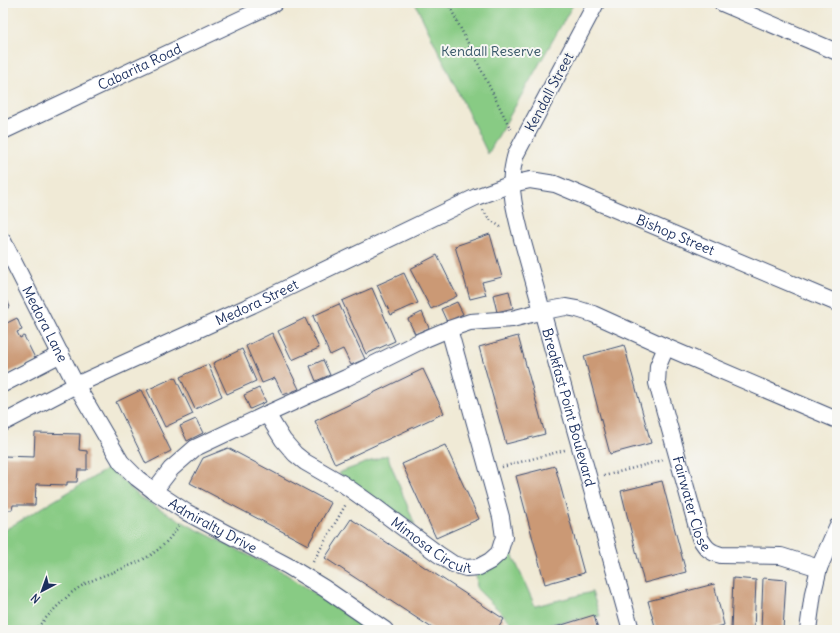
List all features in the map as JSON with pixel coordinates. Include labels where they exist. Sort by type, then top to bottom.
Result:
[{"type":"street","name":"Cabarita Road","points":[[3,131],[275,3]]},
{"type":"street","name":"Kendall Street","points":[[512,184],[512,172],[516,154],[596,3]]},
{"type":"street","points":[[722,3],[837,52]]},
{"type":"street","name":"Bishop Street","points":[[512,184],[530,180],[554,184],[837,304]]},
{"type":"street","name":"Breakfast Point Boulevard","points":[[512,184],[517,218],[631,630]]},
{"type":"street","name":"Medora Street","points":[[3,423],[76,385],[252,305],[476,198],[512,184]]},
{"type":"street","name":"Medora Lane","points":[[3,242],[76,385]]},
{"type":"street","points":[[154,492],[171,469],[195,448],[346,378],[423,340],[470,322],[512,319],[543,310],[566,308],[577,309],[593,314],[837,420]]},
{"type":"street","name":"Mimosa Circuit","points":[[267,414],[283,440],[295,454],[305,462],[353,492],[453,564],[466,568],[479,567],[490,561],[498,553],[504,537],[502,518],[449,329]]},
{"type":"street","name":"Fairwater Close","points":[[666,347],[658,366],[657,383],[700,538],[704,546],[711,552],[721,555],[781,556],[818,568]]},
{"type":"street","points":[[3,384],[61,354]]},
{"type":"street","name":"Admiralty Drive","points":[[76,385],[121,462],[154,492],[186,512],[288,566],[385,630]]},
{"type":"street","points":[[808,630],[818,568],[837,527]]},
{"type":"path","points":[[448,3],[520,147]]},
{"type":"path","points":[[488,471],[565,450]]},
{"type":"path","points":[[589,480],[665,459]]},
{"type":"path","points":[[304,576],[353,492]]},
{"type":"path","points":[[35,630],[51,612],[74,591],[94,580],[142,560],[161,548],[176,530],[186,512]]},
{"type":"green space","name":"Kendall Reserve","points":[[415,3],[574,3],[488,154]]},
{"type":"green space","points":[[387,455],[415,525],[338,473]]},
{"type":"green space","points":[[109,468],[141,498],[190,526],[286,574],[369,630],[3,630],[3,531]]},
{"type":"green space","points":[[509,547],[535,606],[592,592],[600,616],[518,629],[477,589],[476,574]]},
{"type":"building","points":[[490,234],[502,277],[482,282],[486,295],[470,299],[455,246]]},
{"type":"building","points":[[437,255],[457,296],[431,309],[410,269]]},
{"type":"building","points":[[404,273],[418,303],[391,315],[377,285]]},
{"type":"building","points":[[372,288],[395,341],[366,354],[342,301]]},
{"type":"building","points":[[3,290],[10,307],[3,310]]},
{"type":"building","points":[[509,291],[513,308],[497,312],[493,295]]},
{"type":"building","points":[[457,302],[463,314],[447,322],[441,309]]},
{"type":"building","points":[[339,304],[365,359],[351,365],[343,349],[330,355],[313,316]]},
{"type":"building","points":[[422,312],[429,328],[415,334],[408,319]]},
{"type":"building","points":[[17,318],[22,330],[17,332],[20,338],[24,336],[36,360],[3,375],[3,325]]},
{"type":"building","points":[[305,318],[319,348],[292,360],[278,331]]},
{"type":"building","points":[[272,333],[299,389],[283,395],[275,378],[262,383],[246,346]]},
{"type":"building","points":[[518,336],[545,434],[506,444],[479,347]]},
{"type":"building","points":[[624,345],[651,443],[610,454],[584,356]]},
{"type":"building","points":[[242,349],[256,381],[227,394],[213,363]]},
{"type":"building","points":[[323,360],[330,375],[316,381],[310,366]]},
{"type":"building","points":[[208,364],[222,396],[195,409],[180,377]]},
{"type":"building","points":[[423,369],[444,413],[335,464],[315,421]]},
{"type":"building","points":[[175,377],[193,414],[165,427],[147,390]]},
{"type":"building","points":[[259,388],[266,402],[250,409],[244,395]]},
{"type":"building","points":[[141,390],[171,451],[146,464],[116,402]]},
{"type":"building","points":[[196,419],[203,433],[187,441],[180,426]]},
{"type":"building","points":[[35,433],[80,434],[79,450],[87,451],[87,470],[78,470],[77,482],[67,482],[67,485],[36,484],[35,505],[13,505],[12,510],[3,510],[3,456],[34,457]]},
{"type":"building","points":[[445,445],[479,519],[436,538],[402,464]]},
{"type":"building","points":[[228,448],[331,503],[308,545],[190,483],[203,458]]},
{"type":"building","points":[[555,466],[584,573],[545,584],[516,476]]},
{"type":"building","points":[[662,481],[686,572],[644,583],[621,491]]},
{"type":"building","points":[[351,519],[504,619],[497,630],[435,630],[325,558]]},
{"type":"building","points":[[733,578],[756,580],[754,630],[731,630]]},
{"type":"building","points":[[763,578],[786,580],[783,630],[761,630]]},
{"type":"building","points":[[714,584],[724,625],[707,630],[656,630],[648,601]]},
{"type":"building","points":[[594,615],[598,630],[546,630]]}]
